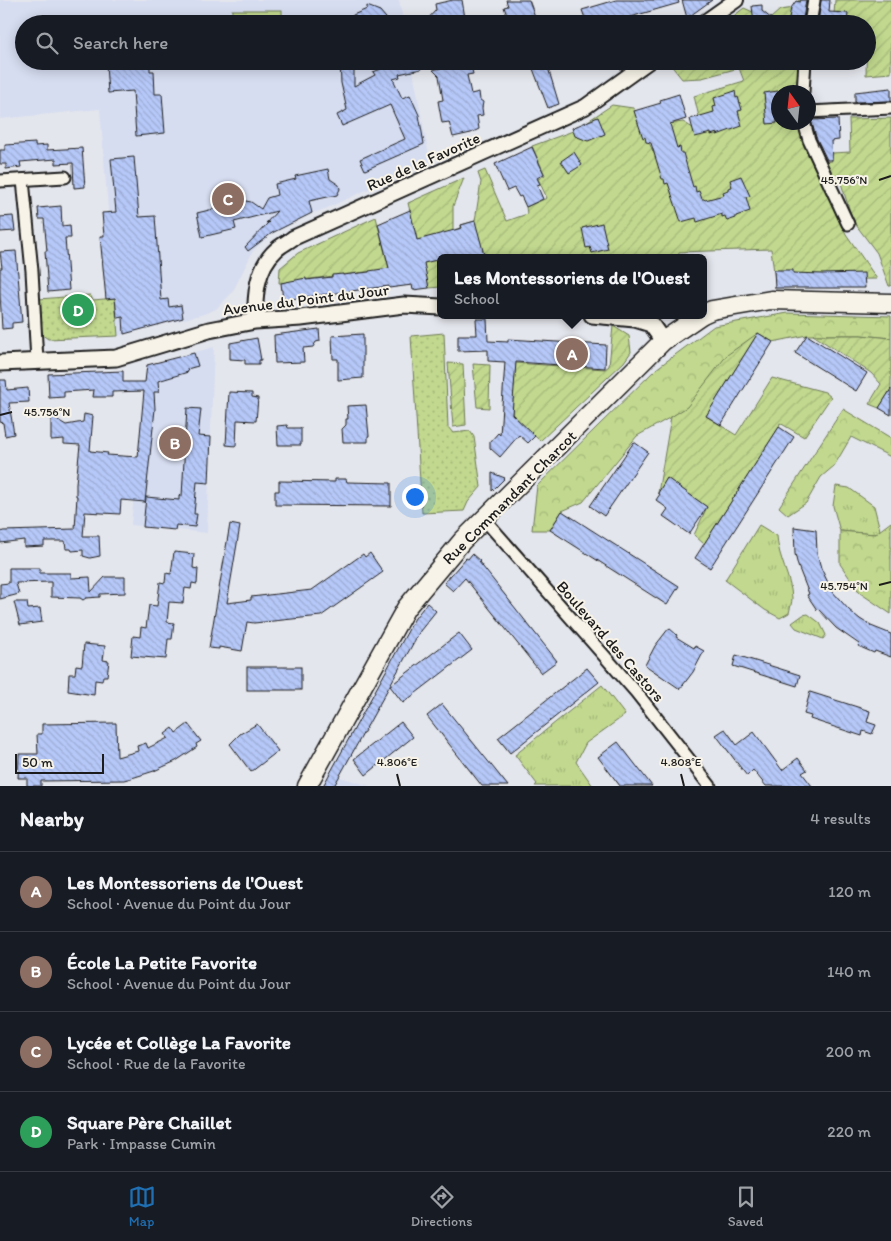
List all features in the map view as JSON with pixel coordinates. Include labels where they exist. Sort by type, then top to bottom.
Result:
[{"type":"main road","name":"Rue Commandant Charcot","points":[[707,312],[712,310],[772,300],[891,303]]},
{"type":"main road","name":"Avenue du Point du Jour","points":[[0,363],[116,358],[209,330],[255,321],[301,318],[404,305],[437,307]]},
{"type":"main road","points":[[635,319],[651,324],[663,342]]},
{"type":"main road","name":"Rue Commandant Charcot","points":[[307,786],[406,608],[458,544],[663,342],[696,319]]},
{"type":"street","points":[[715,15],[736,0]]},
{"type":"street","points":[[812,15],[814,0]]},
{"type":"street","name":"Rue de la Favorite","points":[[255,321],[255,303],[259,277],[265,264],[276,250],[288,242],[585,107],[636,70]]},
{"type":"street","points":[[803,85],[804,70]]},
{"type":"street","points":[[816,112],[891,108]]},
{"type":"street","points":[[806,130],[809,140],[848,224]]},
{"type":"street","points":[[0,181],[65,177]]},
{"type":"street","points":[[23,180],[32,271],[37,361]]},
{"type":"street","name":"Boulevard des Castors","points":[[484,520],[636,692],[710,786]]},
{"type":"shaded area","points":[[0,0],[399,0],[402,15],[15,15],[15,70],[413,70],[430,161],[325,209],[304,216],[270,235],[253,251],[232,293],[216,309],[204,314],[118,336],[100,109],[0,119]]},
{"type":"shaded area","points":[[214,347],[207,533],[131,525],[147,365]]},
{"type":"shaded area","points":[[330,774],[370,786],[330,786]]},
{"type":"green space","points":[[799,0],[814,0],[812,15],[774,15],[780,10],[794,8]]},
{"type":"green space","points":[[835,0],[891,0],[891,73],[866,75],[866,70],[876,70],[876,15],[834,15]]},
{"type":"green space","points":[[744,8],[753,12],[754,15],[735,15]]},
{"type":"green space","points":[[232,10],[282,10],[282,15],[232,15]]},
{"type":"green space","points":[[675,70],[732,70],[702,78],[682,79]]},
{"type":"green space","points":[[740,70],[804,70],[803,85],[771,85],[771,130],[800,130],[802,138],[846,234],[877,279],[775,280],[771,249],[679,252],[679,254],[437,254],[437,287],[429,288],[408,203],[464,178],[453,206],[453,230],[461,228],[461,225],[475,221],[481,182],[478,173],[485,170],[507,221],[527,214],[526,207],[547,198],[538,179],[545,175],[532,146],[573,131],[612,105],[633,108],[683,216],[669,124],[683,122],[693,128],[699,117],[694,96],[744,81]]},
{"type":"green space","points":[[891,118],[891,286],[889,286],[877,253],[853,221],[841,183],[835,182],[826,162],[832,161],[832,153],[850,152],[849,119]]},
{"type":"green space","points":[[376,217],[389,269],[279,283],[280,268],[298,253]]},
{"type":"green space","points":[[90,295],[93,300],[115,298],[118,336],[48,339],[41,334],[39,299]]},
{"type":"green space","points":[[788,313],[891,316],[891,338],[861,335],[807,335],[773,342],[758,333],[687,408],[637,436],[583,502],[562,511],[550,530],[532,530],[537,486],[656,369],[714,326]]},
{"type":"green space","points":[[613,326],[629,336],[631,352],[624,362],[540,441],[512,414],[515,363],[605,369],[609,366]]},
{"type":"green space","points":[[444,333],[448,427],[453,433],[470,431],[474,437],[481,487],[468,502],[464,511],[422,513],[411,336]]},
{"type":"green space","points":[[758,333],[706,416],[736,435],[772,378],[825,392],[831,397],[804,437],[780,423],[704,544],[694,535],[707,507],[667,478],[658,493],[671,417],[687,407],[727,355]]},
{"type":"green space","points":[[813,335],[861,335],[891,338],[891,389],[879,408],[869,404],[881,384],[871,373]]},
{"type":"green space","points":[[448,363],[463,364],[466,425],[453,427]]},
{"type":"green space","points":[[473,364],[490,365],[489,408],[477,407]]},
{"type":"green space","points":[[843,409],[891,438],[891,457],[851,437],[834,466],[821,477],[806,503],[788,515],[779,507]]},
{"type":"green space","points":[[836,486],[849,488],[874,506],[880,530],[875,534],[840,531],[833,506]]},
{"type":"green space","points":[[891,522],[891,614],[860,593],[840,564],[840,531],[875,534]]},
{"type":"green space","points":[[759,525],[777,536],[791,590],[792,600],[789,613],[780,618],[765,610],[725,580]]},
{"type":"green space","points":[[808,614],[820,623],[826,635],[823,639],[796,628],[792,623],[803,615]]},
{"type":"green space","points":[[602,685],[625,715],[586,743],[576,762],[593,786],[535,786],[537,784],[515,755]]},
{"type":"building","points":[[462,0],[464,15],[431,15],[436,10],[435,4]]},
{"type":"building","points":[[506,0],[529,0],[534,15],[507,15],[504,7],[508,6]]},
{"type":"building","points":[[616,0],[678,0],[679,3],[637,15],[584,15],[582,10]]},
{"type":"building","points":[[682,0],[712,0],[691,15],[686,15]]},
{"type":"building","points":[[801,0],[806,0],[804,15],[790,15],[791,8],[796,1],[800,2]]},
{"type":"building","points":[[821,0],[830,0],[829,12],[848,13],[848,15],[819,15]]},
{"type":"building","points":[[762,5],[762,11],[767,15],[753,15],[752,6]]},
{"type":"building","points":[[367,6],[380,11],[383,15],[353,15],[367,9]]},
{"type":"building","points":[[106,70],[154,71],[155,94],[162,94],[165,133],[136,136],[133,91],[108,93]]},
{"type":"building","points":[[340,70],[354,70],[354,86],[375,75],[373,72],[378,70],[417,70],[399,74],[400,77],[393,79],[402,98],[410,95],[419,115],[424,144],[365,170],[360,159],[405,139],[390,105],[342,126],[337,115],[347,110],[341,83]]},
{"type":"building","points":[[433,70],[472,70],[473,74],[467,75],[471,94],[479,92],[480,100],[483,102],[483,115],[477,116],[479,129],[453,137],[449,122],[442,123],[438,101],[443,100],[439,76]]},
{"type":"building","points":[[533,70],[549,70],[559,104],[548,108]]},
{"type":"building","points":[[891,88],[891,101],[855,102],[855,92]]},
{"type":"building","points":[[735,91],[742,110],[738,111],[742,126],[717,135],[717,133],[711,135],[711,133],[695,137],[690,119],[714,112],[713,107],[716,106],[714,98]]},
{"type":"building","points":[[771,92],[771,124],[767,124],[764,93]]},
{"type":"building","points":[[679,94],[686,119],[670,124],[677,148],[680,147],[681,153],[683,153],[696,192],[699,191],[702,199],[705,200],[724,195],[723,192],[732,187],[730,180],[741,176],[750,196],[746,197],[750,211],[727,221],[725,216],[722,217],[722,214],[697,222],[696,218],[681,222],[668,183],[665,184],[664,179],[662,179],[651,143],[646,142],[645,137],[643,138],[634,111],[661,103],[660,100]]},
{"type":"building","points":[[598,117],[605,134],[588,141],[575,136],[572,128]]},
{"type":"building","points":[[838,119],[839,140],[831,141],[832,160],[827,160],[816,137],[814,130],[816,130],[816,120]]},
{"type":"building","points":[[35,143],[35,146],[47,145],[47,150],[82,148],[85,187],[74,188],[73,163],[56,164],[56,159],[20,162],[21,167],[6,169],[6,164],[0,164],[0,150],[5,150],[5,145]]},
{"type":"building","points":[[532,147],[544,174],[537,178],[540,184],[537,185],[543,199],[526,207],[521,196],[519,197],[514,188],[507,191],[495,164]]},
{"type":"building","points":[[574,152],[582,165],[569,173],[561,161]]},
{"type":"building","points":[[134,157],[139,217],[155,216],[161,300],[168,299],[169,307],[181,305],[183,318],[124,334],[123,317],[117,318],[115,298],[106,299],[100,236],[104,236],[102,213],[116,212],[111,159]]},
{"type":"building","points":[[328,169],[330,179],[339,185],[340,189],[337,195],[309,201],[312,213],[272,233],[248,251],[245,247],[277,211],[234,222],[236,229],[202,237],[197,213],[246,201],[261,209],[267,198],[277,195],[275,184],[296,179],[295,176]]},
{"type":"building","points":[[61,206],[62,226],[70,225],[71,238],[65,238],[69,290],[48,292],[44,219],[39,219],[38,208]]},
{"type":"building","points":[[410,210],[417,240],[462,228],[461,225],[475,221],[484,254],[437,254],[437,260],[424,263],[429,288],[413,290],[412,285],[389,288],[389,286],[283,300],[281,283],[306,278],[306,280],[332,277],[332,275],[369,272],[389,268],[378,224]]},
{"type":"building","points":[[13,216],[15,231],[0,232],[0,217]]},
{"type":"building","points":[[602,223],[608,249],[592,253],[590,247],[586,248],[582,228]]},
{"type":"building","points":[[16,251],[22,322],[12,323],[12,328],[2,329],[0,268],[2,268],[0,252]]},
{"type":"building","points":[[774,270],[793,270],[793,273],[822,274],[864,273],[865,288],[775,288]]},
{"type":"building","points":[[476,319],[487,319],[488,341],[508,342],[508,339],[606,345],[605,368],[516,362],[512,414],[535,436],[528,443],[519,435],[500,457],[490,448],[490,442],[498,433],[500,435],[505,362],[488,361],[488,350],[458,351],[458,335],[477,335]]},
{"type":"building","points":[[319,329],[320,341],[316,342],[313,347],[303,348],[304,362],[275,363],[274,335]]},
{"type":"building","points":[[758,333],[773,342],[721,425],[706,416]]},
{"type":"building","points":[[363,334],[363,378],[338,380],[338,359],[333,359],[332,336]]},
{"type":"building","points":[[807,335],[867,373],[856,391],[795,353]]},
{"type":"building","points":[[257,338],[261,360],[259,360],[259,364],[245,364],[245,360],[230,359],[230,343]]},
{"type":"building","points":[[194,353],[198,366],[187,369],[188,372],[158,381],[159,392],[154,392],[155,409],[145,502],[121,500],[120,514],[85,512],[83,536],[99,536],[100,556],[90,558],[83,556],[83,550],[72,551],[71,549],[66,549],[65,541],[44,541],[44,546],[24,547],[24,540],[0,543],[0,533],[3,531],[75,529],[76,483],[80,445],[64,444],[64,439],[51,440],[51,416],[66,425],[83,422],[84,414],[93,416],[90,451],[108,453],[107,455],[138,457],[144,391],[112,392],[112,397],[93,397],[94,390],[64,392],[64,397],[49,398],[48,374],[123,371],[123,382],[145,382],[147,365]]},
{"type":"building","points":[[0,380],[6,380],[7,390],[28,388],[29,402],[9,403],[14,434],[5,436],[3,423],[0,422]]},
{"type":"building","points":[[891,389],[891,415],[879,408]]},
{"type":"building","points":[[229,392],[252,393],[252,397],[258,398],[256,421],[237,420],[236,446],[226,445]]},
{"type":"building","points":[[366,405],[368,442],[343,442],[342,429],[346,425],[346,419],[348,419],[347,406]]},
{"type":"building","points":[[187,408],[201,409],[198,436],[211,437],[209,483],[197,482],[194,514],[197,514],[195,527],[176,525],[175,530],[143,527],[146,497],[179,500],[179,495],[182,496]]},
{"type":"building","points":[[287,425],[288,428],[301,428],[301,445],[278,445],[277,426]]},
{"type":"building","points":[[779,427],[794,437],[710,568],[695,558]]},
{"type":"building","points":[[634,442],[648,452],[604,516],[590,506]]},
{"type":"building","points":[[492,473],[505,478],[492,491]]},
{"type":"building","points":[[667,478],[707,507],[689,534],[663,516],[668,509],[656,500]]},
{"type":"building","points":[[335,479],[346,479],[347,482],[391,483],[391,506],[275,505],[275,491],[279,491],[279,481],[335,482]]},
{"type":"building","points":[[562,511],[679,586],[667,605],[550,530]]},
{"type":"building","points":[[230,524],[240,526],[227,603],[251,600],[251,597],[312,590],[363,554],[365,557],[370,553],[383,572],[321,616],[254,623],[247,622],[242,651],[219,647],[219,649],[209,648]]},
{"type":"building","points":[[794,527],[816,530],[817,553],[821,568],[832,591],[860,619],[871,626],[891,634],[891,657],[875,651],[874,653],[858,646],[859,644],[836,628],[817,610],[807,595],[809,594],[798,566],[795,554]]},
{"type":"building","points":[[174,552],[194,554],[193,568],[198,569],[197,584],[192,583],[191,589],[185,588],[183,603],[169,602],[167,622],[174,623],[172,639],[168,639],[166,659],[131,656],[133,636],[140,637],[141,627],[146,628],[149,605],[157,606],[160,582],[165,583],[166,573],[171,574]]},
{"type":"building","points":[[472,554],[480,561],[557,661],[541,673],[465,578],[453,591],[444,583],[466,558],[468,559]]},
{"type":"building","points":[[9,568],[40,568],[40,573],[71,573],[71,578],[90,577],[91,592],[105,577],[125,577],[125,593],[100,594],[100,597],[83,600],[80,598],[51,597],[51,582],[16,583],[19,594],[0,599],[0,584],[9,583]]},
{"type":"building","points":[[14,602],[27,602],[28,609],[40,608],[42,622],[20,625]]},
{"type":"building","points":[[427,603],[436,611],[420,631],[334,786],[323,786],[415,618]]},
{"type":"building","points":[[669,628],[677,635],[676,637],[694,648],[695,646],[704,651],[693,672],[680,689],[645,665],[655,646]]},
{"type":"building","points":[[459,633],[472,650],[403,703],[390,686]]},
{"type":"building","points":[[84,644],[105,646],[103,660],[109,661],[107,676],[103,676],[102,681],[95,680],[94,695],[68,691],[69,674],[75,674],[76,665],[82,666]]},
{"type":"building","points":[[736,655],[800,675],[797,686],[733,666]]},
{"type":"building","points":[[247,667],[301,667],[301,690],[247,690]]},
{"type":"building","points":[[587,668],[599,682],[510,753],[498,738]]},
{"type":"building","points":[[810,692],[870,711],[867,722],[876,725],[872,734],[863,731],[862,736],[810,719],[811,716],[804,714]]},
{"type":"building","points":[[442,704],[508,786],[482,786],[427,716]]},
{"type":"building","points":[[401,722],[413,737],[366,775],[354,759]]},
{"type":"building","points":[[116,723],[117,757],[138,751],[137,746],[146,743],[148,748],[168,738],[165,734],[173,728],[176,733],[188,724],[201,741],[196,744],[197,747],[176,761],[154,771],[124,780],[41,781],[41,786],[27,786],[27,778],[18,778],[19,754],[38,754],[37,734],[42,734],[42,724]]},
{"type":"building","points":[[257,724],[278,751],[251,772],[230,744],[240,734]]},
{"type":"building","points":[[725,729],[737,745],[754,732],[782,770],[798,758],[807,770],[802,773],[812,786],[766,786],[753,770],[747,776],[716,735]]},
{"type":"building","points":[[618,742],[652,786],[620,786],[598,757]]},
{"type":"place","name":"Lycée et Collège La Favorite","points":[[228,199]]},
{"type":"place","name":"Square Père Chaillet","points":[[78,310]]},
{"type":"place","name":"Les Montessoriens de l'Ouest","points":[[572,354]]},
{"type":"place","name":"École La Petite Favorite","points":[[175,443]]}]
